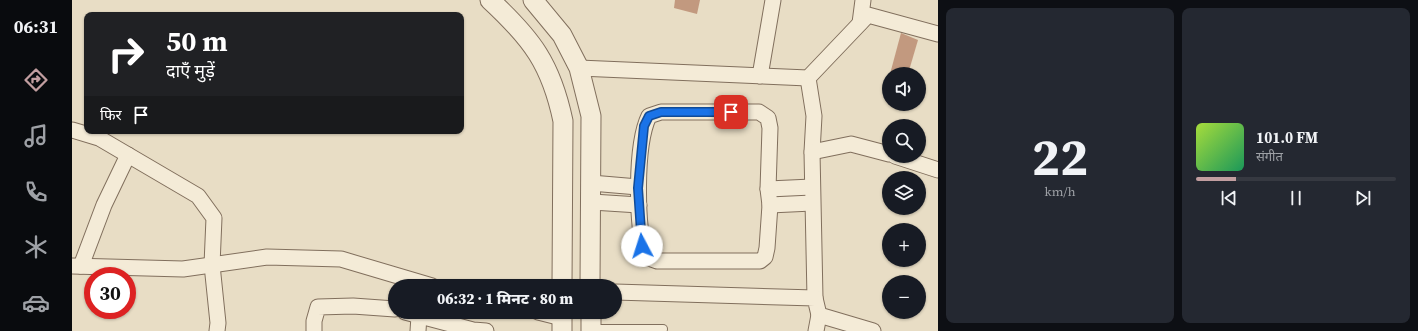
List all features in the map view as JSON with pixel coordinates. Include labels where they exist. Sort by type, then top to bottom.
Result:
[{"type":"street","points":[[490,0],[508,17],[540,54],[553,81],[559,100],[563,121],[562,279]]},
{"type":"street","points":[[533,0],[562,35],[579,68],[591,116],[592,202],[590,279]]},
{"type":"street","points":[[760,76],[773,0]]},
{"type":"street","points":[[860,23],[863,0]]},
{"type":"street","points":[[579,68],[808,78],[868,14],[938,34]]},
{"type":"street","points":[[808,78],[814,116],[812,203],[818,315],[816,331]]},
{"type":"street","points":[[661,112],[759,112],[768,118],[770,128],[768,189],[770,205],[767,248],[765,257],[760,260],[657,262],[646,257],[644,252],[638,187],[644,126],[649,116],[661,112]]},
{"type":"street","points":[[72,130],[84,134]]},
{"type":"street","points":[[86,134],[99,138],[198,196],[214,218],[212,265],[218,323],[217,331]]},
{"type":"street","points":[[812,152],[851,144],[882,152]]},
{"type":"street","points":[[128,155],[76,266],[183,269],[267,257],[341,259],[408,279]]},
{"type":"street","points":[[916,163],[938,170]]},
{"type":"street","points":[[591,183],[638,187]]},
{"type":"street","points":[[768,189],[812,187]]},
{"type":"street","points":[[592,202],[639,205]]},
{"type":"street","points":[[770,205],[812,203]]},
{"type":"street","points":[[622,292],[816,298]]},
{"type":"street","points":[[314,331],[314,321],[318,308],[354,306],[388,308]]},
{"type":"street","points":[[818,315],[873,331]]},
{"type":"street","points":[[414,319],[418,331]]},
{"type":"street","points":[[431,319],[473,330],[486,331]]},
{"type":"lane","points":[[591,324],[663,329]]},
{"type":"building","points":[[675,0],[700,0],[697,14],[674,8]]},
{"type":"building","points":[[901,33],[918,40],[910,67],[892,67]]},
{"type":"route","points":[[642,246],[638,187],[644,126],[649,116],[661,112],[731,112]]}]
